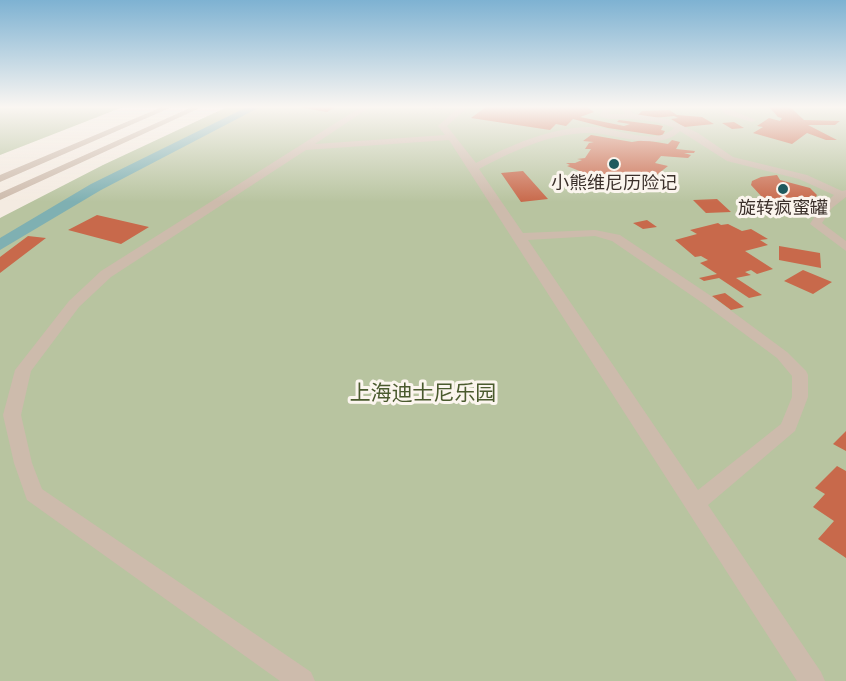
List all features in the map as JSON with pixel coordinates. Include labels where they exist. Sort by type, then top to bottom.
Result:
[{"type":"street","points":[[0,179],[94,139]]},
{"type":"street","points":[[0,197],[128,139]]},
{"type":"street","points":[[302,681],[34,494],[23,463],[12,415],[23,370],[82,296],[106,274],[317,139]]},
{"type":"street","points":[[304,147],[414,139]]},
{"type":"street","points":[[453,139],[812,681]]},
{"type":"street","points":[[474,168],[548,139]]},
{"type":"street","points":[[701,139],[730,159],[803,177],[844,194],[818,217],[816,224],[846,247]]},
{"type":"street","points":[[520,237],[595,233],[616,238],[709,301],[782,355],[800,375],[800,397],[789,427],[696,503]]},
{"type":"green space","points":[[0,139],[42,139],[0,155]]},
{"type":"green space","name":"上海迪士尼乐园","points":[[159,139],[846,139],[846,681],[0,681],[0,218]]},
{"type":"building","name":"小熊维尼历险记","points":[[586,139],[613,139],[668,144],[672,140],[680,142],[676,149],[695,151],[684,153],[691,155],[688,158],[661,156],[655,163],[668,166],[645,184],[649,186],[632,192],[567,166],[570,165],[566,163],[575,163],[582,160],[577,159],[585,158],[591,149],[585,149],[589,143],[594,142],[583,141]]},
{"type":"building","points":[[773,139],[799,139],[792,144]]},
{"type":"building","points":[[523,171],[548,199],[521,202],[501,173]]},
{"type":"building","name":"旋转疯蜜罐","points":[[777,175],[780,180],[810,188],[817,195],[815,198],[800,201],[779,199],[778,202],[762,197],[751,185],[752,181],[761,177]]},
{"type":"building","points":[[717,199],[731,212],[706,213],[693,200]]},
{"type":"building","points":[[97,215],[149,227],[121,244],[68,230]]},
{"type":"building","points":[[647,220],[657,227],[643,229],[633,223]]},
{"type":"building","points":[[718,223],[728,224],[742,231],[751,229],[768,239],[760,240],[768,245],[745,251],[773,269],[757,274],[751,270],[745,272],[751,275],[736,278],[762,295],[749,298],[719,278],[704,281],[699,278],[717,274],[700,263],[708,260],[701,256],[695,257],[675,240],[697,234],[690,230]]},
{"type":"building","points":[[28,236],[46,238],[0,273],[0,257]]},
{"type":"building","points":[[779,246],[820,253],[821,268],[779,260]]},
{"type":"building","points":[[803,270],[832,282],[813,294],[784,281]]},
{"type":"building","points":[[725,293],[744,307],[731,310],[712,296]]},
{"type":"building","points":[[846,431],[846,451],[833,444]]},
{"type":"building","points":[[837,466],[846,471],[846,558],[818,539],[834,521],[813,507],[825,494],[815,488]]},
{"type":"waterway","points":[[0,245],[96,187],[192,139]]},
{"type":"place","name":"小熊维尼历险记","points":[[614,164]]},
{"type":"place","name":"旋转疯蜜罐","points":[[783,189]]}]
